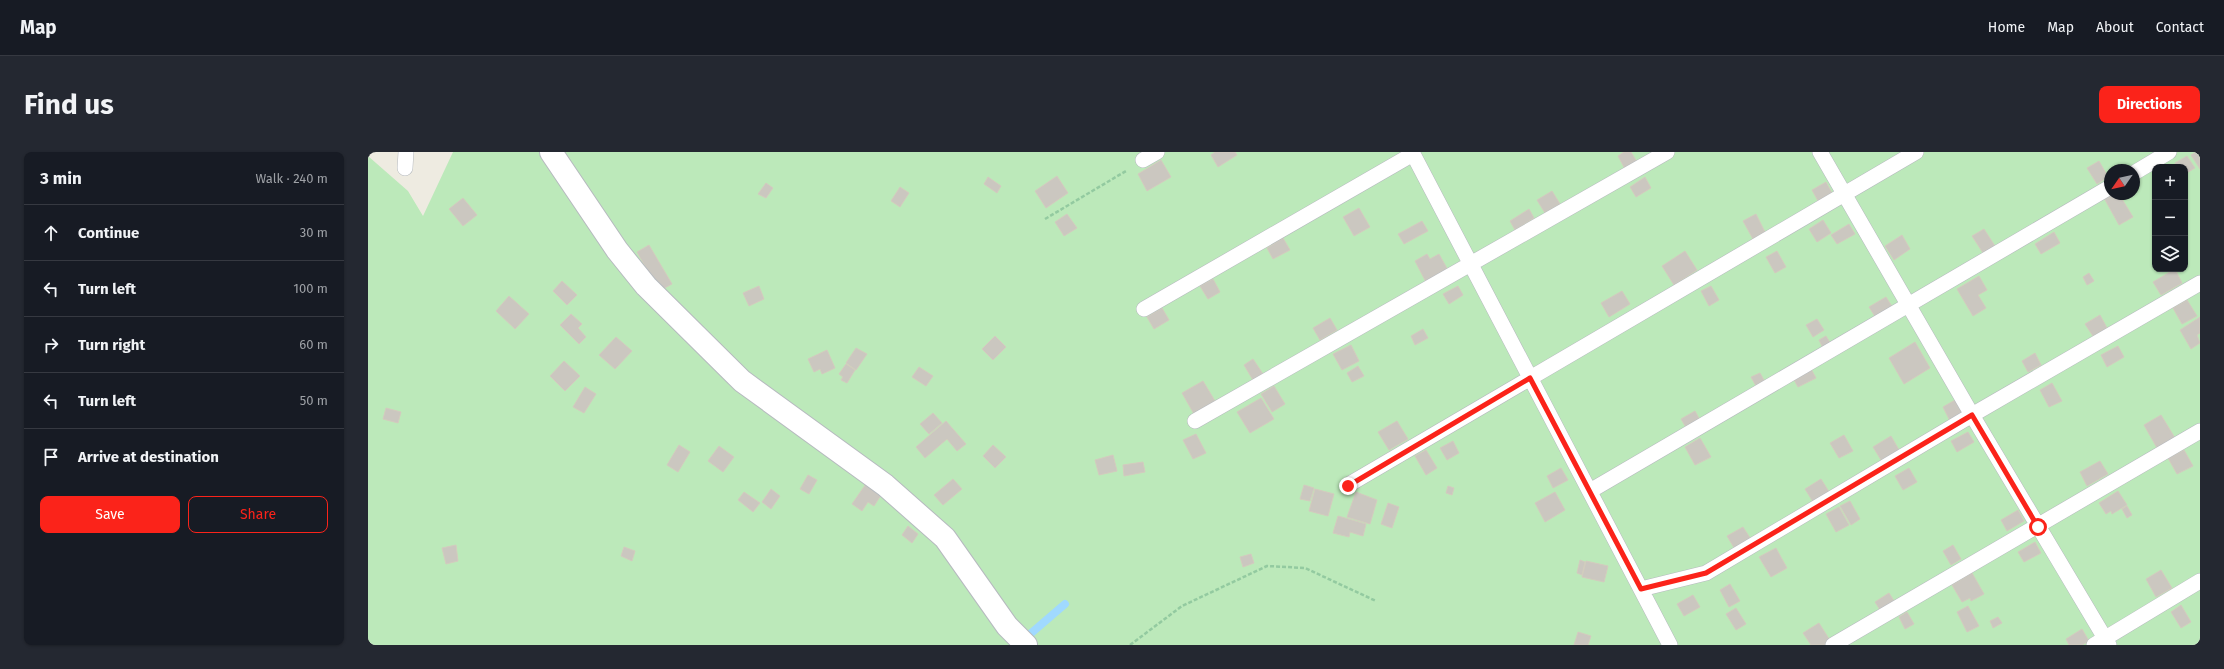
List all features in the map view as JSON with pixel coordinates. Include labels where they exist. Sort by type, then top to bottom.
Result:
[{"type":"street","points":[[551,152],[617,250],[646,286],[742,381],[885,485],[945,538],[1007,626],[1026,645]]},
{"type":"lane","points":[[405,168],[406,152]]},
{"type":"lane","points":[[1144,160],[1157,152]]},
{"type":"lane","points":[[1195,421],[1667,152]]},
{"type":"lane","points":[[1820,152],[2038,527],[2103,643],[2200,581]]},
{"type":"lane","points":[[1348,486],[1916,152]]},
{"type":"lane","points":[[2140,169],[2169,152]]},
{"type":"lane","points":[[1144,309],[1412,153],[1670,645]]},
{"type":"lane","points":[[1590,491],[2104,191]]},
{"type":"lane","points":[[1641,589],[1706,573],[1972,415],[2200,283]]},
{"type":"lane","points":[[1833,645],[2038,527],[2200,431]]},
{"type":"path","points":[[1045,219],[1144,160]]},
{"type":"path","points":[[1130,645],[1182,606],[1267,566],[1305,568],[1376,601]]},
{"type":"green space","points":[[453,152],[2200,152],[2200,645],[368,645],[368,156],[408,191],[423,216]]},
{"type":"building","points":[[1215,152],[1235,152],[1237,155],[1218,167],[1211,155]]},
{"type":"building","points":[[1624,152],[1631,152],[1637,162],[1625,169],[1618,156]]},
{"type":"building","points":[[2196,152],[2200,152],[2200,169],[2191,155]]},
{"type":"building","points":[[2187,156],[2195,168],[2188,172],[2188,164],[2175,163]]},
{"type":"building","points":[[1161,160],[1171,177],[1147,191],[1138,174]]},
{"type":"building","points":[[2099,161],[2104,170],[2104,180],[2097,184],[2087,168]]},
{"type":"building","points":[[1057,176],[1068,193],[1046,208],[1035,191]]},
{"type":"building","points":[[988,177],[1001,186],[997,193],[984,184]]},
{"type":"building","points":[[1645,177],[1651,188],[1636,197],[1630,187]]},
{"type":"building","points":[[1826,182],[1832,193],[1818,201],[1812,190]]},
{"type":"building","points":[[766,183],[773,188],[766,198],[758,194]]},
{"type":"building","points":[[900,187],[909,193],[900,207],[891,201]]},
{"type":"building","points":[[1552,191],[1560,204],[1545,213],[1537,200]]},
{"type":"building","points":[[463,198],[477,215],[463,226],[449,209]]},
{"type":"building","points":[[2105,200],[2123,200],[2133,217],[2119,225]]},
{"type":"building","points":[[1359,208],[1370,227],[1354,236],[1343,217]]},
{"type":"building","points":[[1529,209],[1534,218],[1515,230],[1510,221]]},
{"type":"building","points":[[1067,214],[1077,228],[1064,236],[1055,222]]},
{"type":"building","points":[[1756,214],[1765,232],[1753,239],[1743,221]]},
{"type":"building","points":[[1823,220],[1831,233],[1817,242],[1809,229]]},
{"type":"building","points":[[1422,221],[1428,231],[1404,244],[1398,234]]},
{"type":"building","points":[[1849,224],[1855,234],[1837,244],[1831,235]]},
{"type":"building","points":[[1984,229],[1995,246],[1983,253],[1972,236]]},
{"type":"building","points":[[2054,232],[2060,243],[2041,254],[2035,244]]},
{"type":"building","points":[[1902,235],[1910,249],[1894,260],[1885,246]]},
{"type":"building","points":[[1283,238],[1290,250],[1273,259],[1267,248]]},
{"type":"building","points":[[649,245],[672,284],[659,291],[637,252]]},
{"type":"building","points":[[1685,251],[1697,270],[1674,285],[1662,266]]},
{"type":"building","points":[[1777,251],[1786,267],[1775,273],[1766,257]]},
{"type":"building","points":[[1427,254],[1430,259],[1439,254],[1449,272],[1427,284],[1415,261]]},
{"type":"building","points":[[2170,272],[2176,272],[2182,283],[2161,295],[2153,282]]},
{"type":"building","points":[[2089,273],[2094,281],[2087,285],[2083,277]]},
{"type":"building","points":[[1979,276],[1987,290],[1978,295],[1986,308],[1973,316],[1957,289]]},
{"type":"building","points":[[1213,279],[1220,292],[1208,299],[1200,286]]},
{"type":"building","points":[[562,281],[577,295],[567,305],[553,291]]},
{"type":"building","points":[[759,286],[764,299],[749,306],[743,293]]},
{"type":"building","points":[[1458,286],[1463,295],[1449,304],[1443,294]]},
{"type":"building","points":[[1711,286],[1719,300],[1709,306],[1701,291]]},
{"type":"building","points":[[1622,291],[1630,304],[1609,317],[1601,303]]},
{"type":"building","points":[[509,296],[529,314],[515,329],[496,311]]},
{"type":"building","points":[[1886,297],[1893,308],[1876,318],[1869,307]]},
{"type":"building","points":[[2187,300],[2197,316],[2182,324],[2173,308]]},
{"type":"building","points":[[1162,308],[1169,320],[1154,329],[1147,317]]},
{"type":"building","points":[[571,314],[582,324],[578,328],[586,337],[579,344],[560,325]]},
{"type":"building","points":[[2100,315],[2107,328],[2093,336],[2085,324]]},
{"type":"building","points":[[2200,317],[2200,333],[2197,335],[2200,343],[2191,349],[2180,330]]},
{"type":"building","points":[[1330,318],[1337,330],[1320,340],[1313,328]]},
{"type":"building","points":[[1817,319],[1824,330],[1813,337],[1806,325]]},
{"type":"building","points":[[1423,329],[1428,338],[1415,345],[1411,336]]},
{"type":"building","points":[[995,336],[1006,347],[993,360],[982,349]]},
{"type":"building","points":[[1826,336],[1832,346],[1824,350],[1819,340]]},
{"type":"building","points":[[616,337],[632,351],[615,369],[599,355]]},
{"type":"building","points":[[1915,342],[1930,368],[1904,384],[1889,358]]},
{"type":"building","points":[[1351,345],[1359,361],[1342,370],[1333,354]]},
{"type":"building","points":[[2118,346],[2124,357],[2107,367],[2101,355]]},
{"type":"building","points":[[856,348],[867,354],[856,370],[846,363]]},
{"type":"building","points":[[827,350],[835,368],[822,374],[820,369],[814,372],[808,359]]},
{"type":"building","points":[[2035,353],[2041,365],[2028,372],[2022,361]]},
{"type":"building","points":[[1253,359],[1263,374],[1253,380],[1244,365]]},
{"type":"building","points":[[564,361],[580,376],[565,391],[550,376]]},
{"type":"building","points":[[846,364],[855,370],[847,383],[841,380],[843,377],[839,374]]},
{"type":"building","points":[[1358,366],[1364,376],[1352,382],[1347,373]]},
{"type":"building","points":[[919,367],[933,376],[926,386],[912,377]]},
{"type":"building","points":[[1811,369],[1816,378],[1798,387],[1793,378]]},
{"type":"building","points":[[1760,373],[1765,382],[1756,386],[1751,377]]},
{"type":"building","points":[[1203,381],[1215,401],[1194,414],[1182,393]]},
{"type":"building","points":[[2052,383],[2062,401],[2049,407],[2040,390]]},
{"type":"building","points":[[1274,386],[1285,404],[1272,412],[1261,394]]},
{"type":"building","points":[[585,387],[596,394],[584,413],[573,407]]},
{"type":"building","points":[[1261,398],[1274,419],[1250,433],[1237,412]]},
{"type":"building","points":[[1955,400],[1964,416],[1951,423],[1943,407]]},
{"type":"building","points":[[386,408],[401,412],[398,423],[383,419]]},
{"type":"building","points":[[1695,411],[1701,422],[1687,429],[1681,419]]},
{"type":"building","points":[[933,413],[942,423],[929,434],[920,424]]},
{"type":"building","points":[[2161,415],[2175,438],[2157,448],[2144,425]]},
{"type":"building","points":[[946,421],[966,444],[957,451],[947,439],[925,458],[916,447]]},
{"type":"building","points":[[1397,421],[1408,439],[1389,450],[1378,432]]},
{"type":"building","points":[[1968,432],[1974,442],[1957,452],[1951,441]]},
{"type":"building","points":[[1196,434],[1206,453],[1193,459],[1183,440]]},
{"type":"building","points":[[1844,435],[1853,451],[1839,458],[1830,443]]},
{"type":"building","points":[[1891,436],[1899,450],[1881,460],[1873,447]]},
{"type":"building","points":[[1700,438],[1711,457],[1695,465],[1685,447]]},
{"type":"building","points":[[1453,441],[1459,453],[1447,460],[1440,448]]},
{"type":"building","points":[[679,445],[690,452],[678,472],[667,465]]},
{"type":"building","points":[[993,445],[1006,457],[995,468],[983,456]]},
{"type":"building","points":[[719,446],[734,457],[723,472],[708,461]]},
{"type":"building","points":[[1426,450],[1437,468],[1426,475],[1415,456]]},
{"type":"building","points":[[2184,450],[2193,466],[2177,474],[2168,458]]},
{"type":"building","points":[[1113,455],[1117,471],[1099,475],[1095,460]]},
{"type":"building","points":[[2100,461],[2108,474],[2087,486],[2080,472]]},
{"type":"building","points":[[1143,462],[1145,472],[1124,476],[1123,465]]},
{"type":"building","points":[[1561,468],[1568,480],[1553,488],[1547,476]]},
{"type":"building","points":[[1909,468],[1917,482],[1903,490],[1895,476]]},
{"type":"building","points":[[808,475],[817,480],[809,494],[800,489]]},
{"type":"building","points":[[953,479],[962,489],[943,505],[934,495]]},
{"type":"building","points":[[1821,479],[1831,495],[1815,505],[1805,489]]},
{"type":"building","points":[[868,481],[883,492],[874,506],[868,502],[862,511],[852,504]]},
{"type":"building","points":[[1304,485],[1314,488],[1310,501],[1300,499]]},
{"type":"building","points":[[1448,486],[1454,488],[1452,495],[1446,493]]},
{"type":"building","points":[[771,489],[780,496],[771,509],[762,502]]},
{"type":"building","points":[[1315,489],[1334,494],[1328,516],[1309,511]]},
{"type":"building","points":[[2118,491],[2127,505],[2112,514],[2111,511],[2106,514],[2099,503]]},
{"type":"building","points":[[744,492],[760,503],[753,512],[738,500]]},
{"type":"building","points":[[1356,492],[1377,500],[1370,524],[1347,517]]},
{"type":"building","points":[[1555,492],[1565,510],[1545,522],[1535,503]]},
{"type":"building","points":[[1850,501],[1860,519],[1851,525],[1840,506]]},
{"type":"building","points":[[1388,503],[1399,507],[1392,528],[1381,524]]},
{"type":"building","points":[[2127,506],[2132,515],[2127,518],[2122,509]]},
{"type":"building","points":[[1839,507],[1849,525],[1836,532],[1826,514]]},
{"type":"building","points":[[2018,510],[2024,521],[2007,531],[2001,520]]},
{"type":"building","points":[[1338,516],[1366,524],[1363,536],[1350,532],[1349,537],[1333,533]]},
{"type":"building","points":[[908,526],[918,534],[912,543],[902,535]]},
{"type":"building","points":[[1743,527],[1752,541],[1736,551],[1727,536]]},
{"type":"building","points":[[2035,542],[2041,553],[2024,562],[2018,552]]},
{"type":"building","points":[[456,545],[458,561],[446,564],[442,548]]},
{"type":"building","points":[[1953,545],[1961,559],[1951,565],[1943,551]]},
{"type":"building","points":[[624,547],[635,551],[632,561],[621,556]]},
{"type":"building","points":[[1776,548],[1787,568],[1771,577],[1759,557]]},
{"type":"building","points":[[1251,554],[1254,563],[1243,567],[1240,557]]},
{"type":"building","points":[[1580,560],[1585,562],[1582,575],[1577,573]]},
{"type":"building","points":[[1586,561],[1608,566],[1604,582],[1582,577]]},
{"type":"building","points":[[2161,570],[2172,588],[2156,597],[2146,579]]},
{"type":"building","points":[[1972,573],[1984,594],[1971,601],[1970,598],[1962,602],[1952,585]]},
{"type":"building","points":[[1730,584],[1740,601],[1729,607],[1720,590]]},
{"type":"building","points":[[1889,593],[1896,604],[1882,613],[1875,602]]},
{"type":"building","points":[[1693,595],[1700,607],[1684,616],[1677,604]]},
{"type":"building","points":[[2181,605],[2191,622],[2181,628],[2171,612]]},
{"type":"building","points":[[1968,606],[1979,626],[1967,632],[1957,612]]},
{"type":"building","points":[[1736,608],[1746,624],[1736,630],[1726,614]]},
{"type":"building","points":[[1907,612],[1914,624],[1905,629],[1899,617]]},
{"type":"building","points":[[1998,617],[2002,623],[1993,628],[1990,621]]},
{"type":"building","points":[[1819,623],[1831,642],[1826,645],[1811,645],[1803,633]]},
{"type":"building","points":[[2082,629],[2089,641],[2082,645],[2069,645],[2066,639]]},
{"type":"building","points":[[1578,632],[1591,636],[1588,645],[1574,645]]},
{"type":"waterway","points":[[1022,641],[1065,604]]},
{"type":"route","points":[[1348,486],[1530,378],[1641,589],[1706,573],[1972,415],[2038,527]]}]
